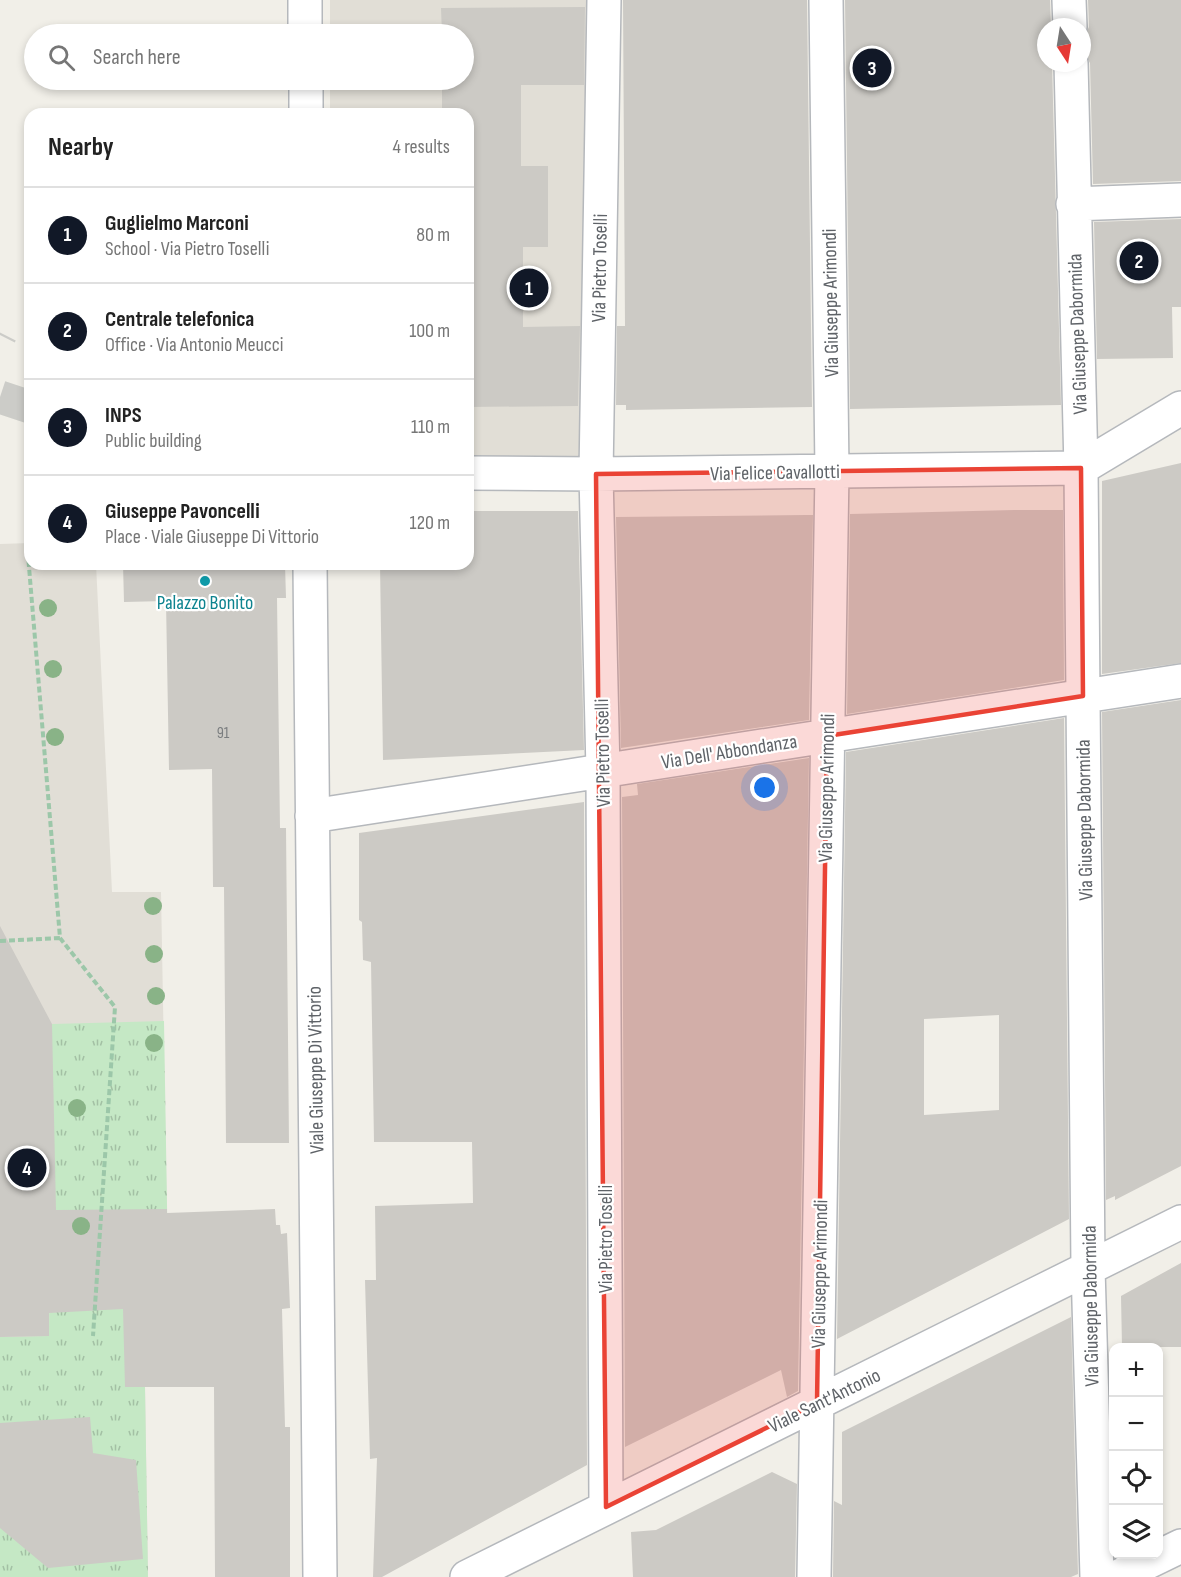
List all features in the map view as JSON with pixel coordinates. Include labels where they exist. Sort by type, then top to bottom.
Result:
[{"type":"street","points":[[305,0],[305,24]]},
{"type":"street","name":"Via Pietro Toselli","points":[[604,0],[596,474],[603,771],[606,1507]]},
{"type":"street","name":"Via Giuseppe Arimondi","points":[[814,1577],[832,471],[826,0]]},
{"type":"street","points":[[1070,0],[1070,18]]},
{"type":"street","name":"Via Giuseppe Dabormida","points":[[1071,72],[1081,468],[1089,1268],[1097,1577]]},
{"type":"street","points":[[306,90],[306,108]]},
{"type":"street","points":[[1073,204],[1181,200]]},
{"type":"street","points":[[1081,468],[1181,408]]},
{"type":"street","name":"Via Felice Cavallotti","points":[[474,473],[596,474],[1081,468]]},
{"type":"street","name":"Viale Giuseppe Di Vittorio","points":[[310,570],[320,1577]]},
{"type":"street","name":"Via Dell' Abbondanza","points":[[312,816],[1181,681]]},
{"type":"street","name":"Viale Sant'Antonio","points":[[466,1577],[1181,1222]]},
{"type":"street","points":[[1117,1577],[1181,1546]]},
{"type":"path","points":[[29,570],[60,938],[115,1007],[93,1336]]},
{"type":"path","points":[[0,941],[60,938]]},
{"type":"highlighted area","points":[[1081,468],[1083,696],[827,736],[817,1403],[606,1507],[596,474]]},
{"type":"shaded area","points":[[330,0],[595,0],[587,462],[474,461],[474,108],[330,108],[330,90],[474,90],[474,24],[330,24]]},
{"type":"shaded area","points":[[24,543],[24,570],[96,570],[112,892],[161,892],[170,1387],[145,1387],[148,1577],[0,1577],[0,544]]},
{"type":"green space","points":[[164,1021],[170,1387],[145,1387],[148,1577],[0,1577],[0,1337],[49,1336],[52,1024]]},
{"type":"building","points":[[623,0],[807,0],[812,407],[626,410],[626,405],[616,405],[617,326],[625,326]]},
{"type":"building","points":[[845,0],[1050,0],[1051,18],[1037,18],[1037,72],[1052,72],[1061,405],[850,409]]},
{"type":"building","points":[[1088,0],[1181,0],[1181,181],[1093,184],[1091,18],[1089,18]]},
{"type":"building","points":[[585,7],[584,85],[521,85],[521,166],[548,166],[548,247],[523,247],[523,327],[580,326],[578,406],[474,407],[474,108],[442,108],[442,90],[474,90],[474,24],[442,24],[441,8]]},
{"type":"building","points":[[1181,219],[1181,307],[1172,307],[1173,358],[1097,359],[1094,222]]},
{"type":"building","points":[[1181,463],[1181,663],[1102,674],[1102,481]]},
{"type":"building","points":[[1063,510],[1064,680],[847,714],[850,514]]},
{"type":"building","points":[[474,511],[578,511],[584,750],[383,760],[380,570],[474,570]]},
{"type":"building","points":[[813,515],[809,720],[621,748],[616,517]]},
{"type":"building","points":[[123,570],[285,570],[286,598],[277,598],[280,828],[286,828],[289,1143],[226,1143],[224,887],[213,887],[212,769],[169,770],[166,601],[124,602]]},
{"type":"building","points":[[1181,700],[1181,1166],[1115,1200],[1115,1196],[1106,1200],[1102,712]]},
{"type":"building","points":[[1064,718],[1069,1219],[837,1339],[846,752]],"holes":[[[999,1015],[999,1110],[924,1115],[924,1019]]]},
{"type":"building","points":[[809,758],[798,1391],[787,1397],[781,1370],[625,1447],[622,797],[638,795],[637,784]]},
{"type":"building","points":[[584,802],[587,1465],[382,1577],[373,1577],[377,1458],[370,1459],[365,1280],[376,1280],[375,1206],[473,1203],[472,1142],[374,1142],[371,962],[363,960],[362,922],[359,920],[359,833]]},
{"type":"building","points":[[0,926],[52,1024],[56,1210],[167,1209],[167,1213],[275,1209],[276,1225],[280,1225],[281,1234],[287,1233],[290,1308],[282,1309],[285,1427],[290,1427],[290,1577],[215,1577],[214,1387],[125,1387],[123,1309],[49,1313],[49,1336],[0,1337]]},
{"type":"building","points":[[1181,1263],[1181,1347],[1163,1347],[1163,1343],[1122,1343],[1121,1296]]},
{"type":"building","points":[[1071,1317],[1078,1574],[1071,1577],[833,1577],[834,1501],[842,1505],[842,1432]]},
{"type":"building","points":[[90,1417],[93,1453],[136,1460],[143,1559],[48,1568],[0,1528],[0,1423]]},
{"type":"building","points":[[772,1472],[797,1484],[795,1577],[633,1577],[631,1532],[656,1530]]},
{"type":"tunnel","points":[[0,397],[24,405]]},
{"type":"place","name":"INPS","points":[[872,68]]},
{"type":"place","name":"Centrale telefonica","points":[[1139,261]]},
{"type":"place","name":"Guglielmo Marconi","points":[[529,288]]},
{"type":"place","name":"Palazzo Bonito","points":[[205,581]]},
{"type":"place","name":"Giuseppe Pavoncelli","points":[[27,1168]]}]
